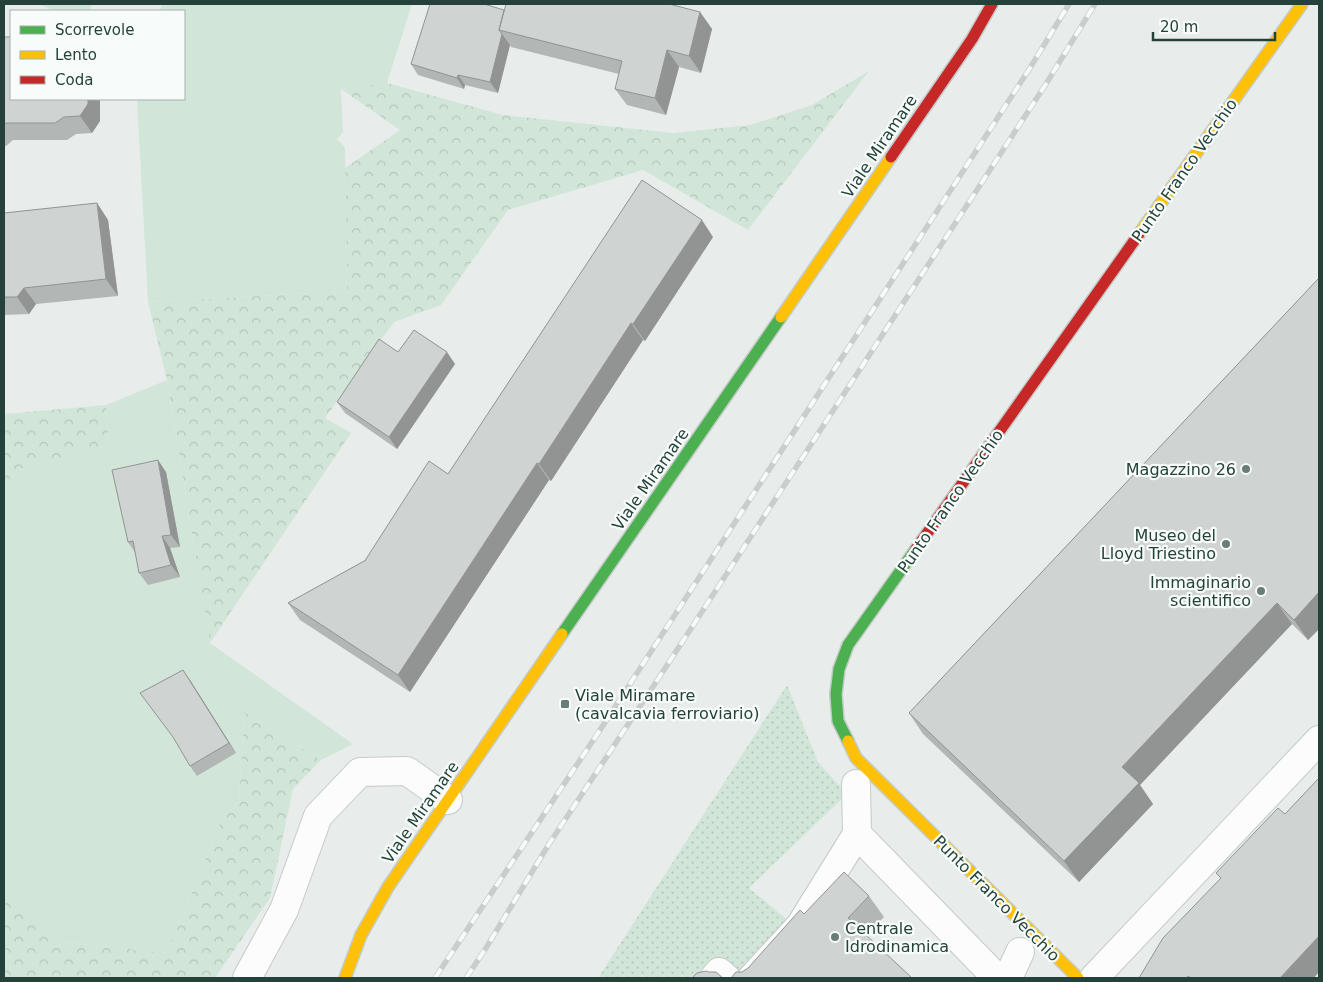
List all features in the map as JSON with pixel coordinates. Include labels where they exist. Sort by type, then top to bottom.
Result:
[{"type":"street","name":"Viale Miramare","points":[[345,978],[361,935],[388,887],[966,48],[992,4]]},
{"type":"street","name":"Punto Franco Vecchio","points":[[1078,978],[856,758],[838,721],[836,694],[839,669],[848,645],[1302,4]]},
{"type":"street","points":[[1094,978],[1319,740]]},
{"type":"street","points":[[247,978],[284,910],[318,816],[360,772],[407,772],[448,800]]},
{"type":"street","points":[[752,978],[800,926],[857,834],[856,784]]},
{"type":"street","points":[[857,834],[997,978]]},
{"type":"street","points":[[1008,978],[1020,952]]},
{"type":"street","points":[[714,978],[719,972],[726,978]]},
{"type":"green space","points":[[38,4],[92,4],[90,10],[53,10]]},
{"type":"green space","points":[[162,4],[412,4],[387,83],[341,89],[343,132],[337,139],[345,147],[347,291],[148,302],[137,100],[185,100],[185,10],[160,10]]},
{"type":"green space","points":[[869,71],[748,230],[643,170],[508,210],[441,305],[394,322],[325,418],[351,433],[210,643],[167,380],[148,302],[347,291],[345,168],[400,130],[341,89],[387,83],[503,115],[673,133],[750,125],[812,105]]},
{"type":"green space","points":[[167,380],[210,643],[353,744],[321,760],[244,712],[239,801],[221,821],[167,953],[64,942],[4,887],[4,487],[17,470],[109,445],[106,405]]},
{"type":"green space","points":[[106,405],[109,445],[17,470],[4,487],[4,414]]},
{"type":"green space","points":[[787,685],[818,762],[847,794],[749,888],[791,923],[742,978],[598,978]]},
{"type":"green space","points":[[244,712],[321,760],[293,789],[270,898],[215,978],[4,978],[4,887],[64,942],[167,953],[221,821],[239,801]]},
{"type":"building","points":[[430,4],[484,4],[504,10],[499,30],[502,34],[490,82],[458,75],[457,78],[411,64]]},
{"type":"building","points":[[506,4],[669,4],[700,12],[689,56],[667,50],[655,98],[615,89],[622,61],[499,30]]},
{"type":"building","points":[[4,37],[10,37],[10,100],[88,100],[88,104],[80,116],[64,117],[55,123],[4,123]]},
{"type":"building","points":[[642,180],[702,220],[633,324],[631,323],[539,464],[537,463],[398,675],[288,603],[366,560],[429,461],[448,474]]},
{"type":"building","points":[[97,203],[106,279],[24,288],[17,297],[4,297],[4,213]]},
{"type":"building","name":"Magazzino 26","points":[[1319,278],[1319,592],[1294,620],[1277,603],[1122,767],[1139,783],[1064,861],[909,713]]},
{"type":"building","points":[[414,330],[447,352],[389,437],[337,402],[379,339],[398,352]]},
{"type":"building","points":[[158,460],[171,535],[162,536],[171,565],[139,573],[133,541],[128,542],[112,470]]},
{"type":"building","points":[[183,670],[229,743],[190,766],[173,737],[140,693]]},
{"type":"building","points":[[1319,778],[1319,936],[1280,978],[1191,978],[1188,976],[1187,978],[1139,978],[1163,938],[1221,878],[1216,873],[1278,808],[1285,814]]},
{"type":"building","points":[[844,872],[869,896],[848,918],[912,978],[731,978],[736,972],[742,972],[748,968],[800,910],[804,914]]},
{"type":"building","points":[[706,971],[716,972],[723,978],[692,978],[697,973]]},
{"type":"railway","points":[[435,978],[602,727],[1030,68],[1069,4]]},
{"type":"railway","points":[[466,978],[549,844],[1046,84],[1095,4]]},
{"type":"traffic: fast","points":[[562,634],[781,317]]},
{"type":"traffic: fast","points":[[848,741],[838,721],[836,694],[839,669],[848,645],[916,549]]},
{"type":"traffic: slow","points":[[1139,234],[1302,4]]},
{"type":"traffic: slow","points":[[781,317],[891,157]]},
{"type":"traffic: slow","points":[[345,978],[361,935],[388,887],[562,634]]},
{"type":"traffic: slow","points":[[848,741],[856,758],[1078,978]]},
{"type":"traffic: jam","points":[[891,157],[972,39],[992,4]]},
{"type":"traffic: jam","points":[[916,549],[1139,234]]},
{"type":"place","name":"Magazzino 26","points":[[1246,469]]},
{"type":"place","name":"Museo del Lloyd Triestino","points":[[1226,544]]},
{"type":"place","name":"Immaginario scientifico","points":[[1261,591]]},
{"type":"place","name":"Viale Miramare (cavalcavia ferroviario)","points":[[565,704]]},
{"type":"place","name":"Centrale Idrodinamica","points":[[835,937]]}]
